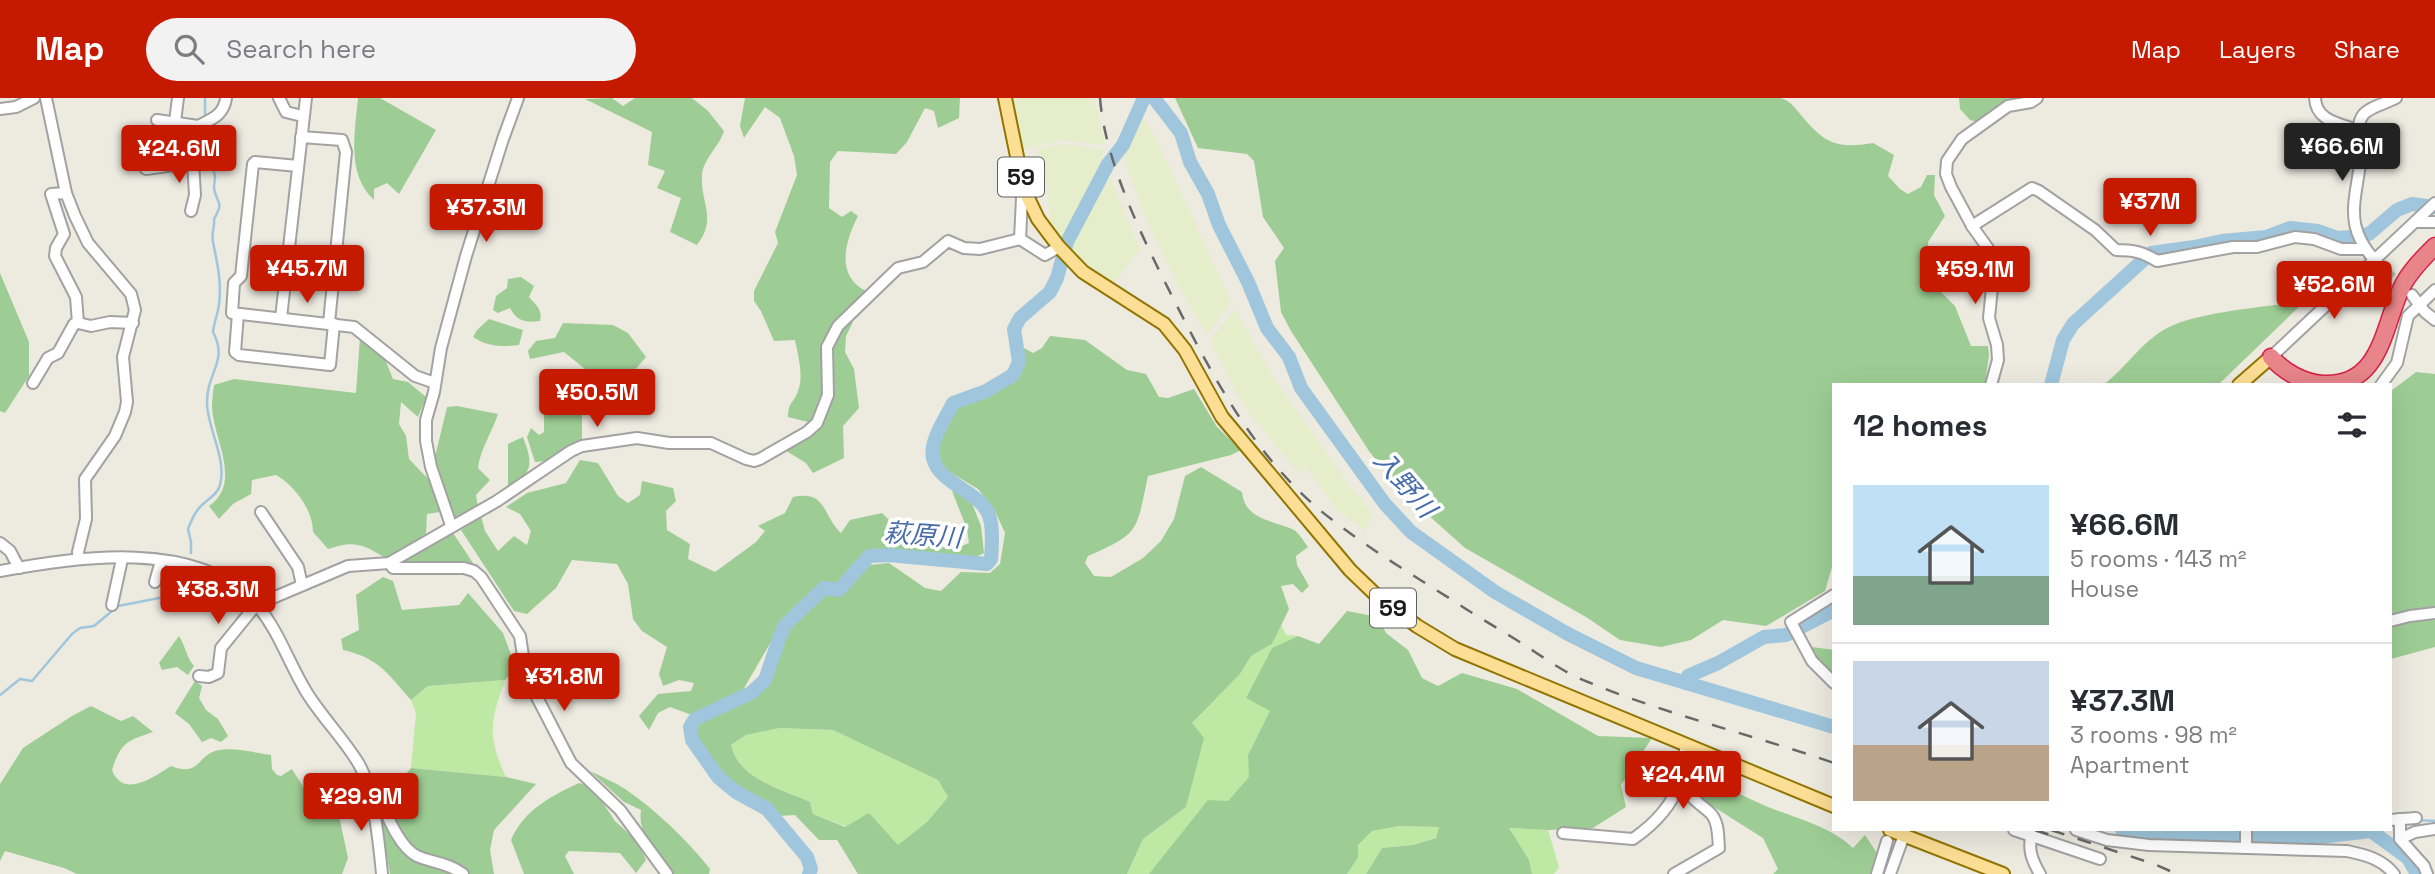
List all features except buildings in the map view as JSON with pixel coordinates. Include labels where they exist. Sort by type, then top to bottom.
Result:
[{"type":"highway","points":[[2271,357],[2290,373],[2319,383],[2339,382],[2359,374],[2378,352],[2399,294],[2412,271],[2435,246]]},
{"type":"main road","name":"59","points":[[1005,98],[1021,176],[1038,219],[1064,252],[1094,280],[1164,324],[1185,349],[1222,417],[1350,570],[1377,596],[1455,649],[1832,805]]},
{"type":"main road","points":[[2241,383],[2271,357]]},
{"type":"main road","points":[[1889,835],[1904,835],[2003,874]]},
{"type":"street","points":[[0,109],[16,107],[34,98]]},
{"type":"street","points":[[46,98],[66,193],[88,243],[131,294],[135,310],[122,356],[127,402],[125,412],[115,436],[85,479],[86,519],[78,552],[79,559]]},
{"type":"street","points":[[175,122],[178,98]]},
{"type":"street","points":[[157,120],[198,126],[218,116],[225,106],[226,98]]},
{"type":"street","points":[[279,98],[286,112],[302,116]]},
{"type":"street","points":[[281,318],[306,98]]},
{"type":"street","points":[[451,526],[431,467],[426,441],[426,420],[441,348],[466,257],[518,98]]},
{"type":"street","points":[[1992,383],[1998,360],[1997,345],[1989,318],[1994,267],[1992,254],[1972,226],[1951,187],[1946,174],[1947,161],[1962,139],[1985,122],[2008,106],[2037,98]]},
{"type":"street","points":[[2315,98],[2315,106],[2323,117],[2354,129],[2359,128]]},
{"type":"street","points":[[2385,271],[2362,246],[2353,214],[2362,142],[2359,128],[2365,112],[2396,98]]},
{"type":"street","points":[[146,169],[202,161],[204,152],[198,126]]},
{"type":"street","points":[[238,314],[234,352],[239,355],[330,365],[346,152],[342,141],[301,137]]},
{"type":"street","points":[[191,211],[195,195],[193,162]]},
{"type":"street","points":[[298,166],[253,164],[241,276],[234,283],[232,313],[354,327],[415,376],[435,383]]},
{"type":"street","points":[[1972,226],[2032,188],[2095,230],[2116,250],[2144,253],[2157,261],[2233,247],[2257,247],[2295,237],[2314,239],[2341,249],[2362,246]]},
{"type":"street","points":[[66,193],[51,194],[64,234],[56,248],[55,256],[76,297],[78,323]]},
{"type":"street","points":[[1020,239],[1022,198],[1027,196]]},
{"type":"street","points":[[2271,357],[2435,203]]},
{"type":"street","points":[[2415,222],[2435,222]]},
{"type":"street","points":[[199,676],[209,677],[218,673],[222,648],[256,605],[348,566],[389,563],[497,501],[582,446],[637,438],[668,443],[711,443],[754,461],[807,432],[817,423],[828,395],[827,347],[838,326],[898,268],[923,262],[948,241],[964,248],[980,249],[1020,239],[1045,255],[1064,252]]},
{"type":"street","points":[[2382,383],[2397,363],[2408,316],[2435,290]]},
{"type":"street","points":[[2412,295],[2435,320]]},
{"type":"street","points":[[33,383],[48,358],[58,353],[74,324],[90,327],[110,322],[133,323]]},
{"type":"street","points":[[261,512],[298,567],[302,584]]},
{"type":"street","points":[[0,543],[10,551],[19,568]]},
{"type":"street","points":[[0,571],[79,559],[161,561],[200,568],[236,587],[256,605],[272,627],[308,695],[359,763],[369,789],[382,874]]},
{"type":"street","points":[[112,605],[122,559]]},
{"type":"street","points":[[155,582],[161,561]]},
{"type":"street","points":[[389,563],[393,568],[464,568],[481,577],[520,636],[526,676],[571,763],[620,810],[667,874]]},
{"type":"street","points":[[1832,596],[1791,622],[1812,662],[1832,681]]},
{"type":"street","points":[[2392,620],[2435,613]]},
{"type":"street","points":[[1563,833],[1633,839],[1647,829],[1674,799],[1686,745]]},
{"type":"street","points":[[1674,874],[1719,848],[1713,816],[1686,793],[1679,783]]},
{"type":"street","points":[[369,789],[374,787],[408,851],[455,867],[463,874]]},
{"type":"street","points":[[2398,827],[2416,818]]},
{"type":"street","points":[[2398,827],[2415,832],[2435,829]]},
{"type":"street","points":[[2398,827],[2427,874]]},
{"type":"street","points":[[2018,831],[2100,859]]},
{"type":"street","points":[[2080,831],[2107,840],[2128,843],[2347,851],[2374,858],[2394,874]]},
{"type":"street","points":[[2246,831],[2246,848]]},
{"type":"street","points":[[1877,874],[1889,835]]},
{"type":"street","points":[[1890,874],[1904,835]]},
{"type":"street","points":[[2032,835],[2032,857],[2040,874]]},
{"type":"green space","points":[[358,98],[380,98],[436,130],[399,194],[387,183],[374,189],[374,200],[359,178],[354,152]]},
{"type":"green space","points":[[612,98],[623,106],[635,98],[692,98],[708,111],[724,131],[703,169],[702,185],[707,218],[706,227],[697,245],[670,232],[681,198],[657,188],[665,171],[648,165],[652,132],[585,99]]},
{"type":"green space","points":[[745,98],[960,98],[959,118],[938,128],[934,111],[925,108],[907,142],[896,154],[838,151],[830,162],[829,208],[842,217],[851,211],[858,216],[849,236],[846,267],[856,284],[866,291],[837,323],[824,345],[827,394],[812,423],[788,417],[800,379],[795,340],[774,341],[754,301],[754,291],[778,243],[775,232],[797,175],[794,156],[780,118],[765,107],[744,138],[740,126]]},
{"type":"green space","points":[[1013,98],[1094,98],[1105,145],[1064,140],[1020,150]]},
{"type":"green space","points":[[1175,98],[1780,98],[1792,104],[1817,132],[1832,142],[1850,145],[1873,143],[1894,155],[1888,176],[1908,194],[1921,187],[1927,175],[1935,175],[1934,195],[1945,216],[1928,242],[1928,279],[1955,306],[1971,346],[1988,346],[1985,383],[1832,383],[1832,567],[1825,591],[1766,626],[1723,620],[1691,640],[1661,647],[1620,640],[1586,617],[1465,548],[1407,496],[1385,471],[1369,451],[1281,312],[1275,261],[1284,248],[1263,217],[1254,161],[1247,154],[1198,148]]},
{"type":"green space","points":[[1959,98],[2016,98],[2019,105],[1986,124],[1970,120],[1960,109]]},
{"type":"green space","points":[[1143,118],[1155,136],[1231,302],[1207,335],[1178,285],[1148,223],[1124,158]]},
{"type":"green space","points":[[1066,144],[1104,150],[1092,188],[1063,239],[1050,225],[1047,187],[1037,149]]},
{"type":"green space","points":[[1110,178],[1140,249],[1112,285],[1085,267],[1068,250]]},
{"type":"green space","points":[[0,273],[29,342],[29,376],[5,413],[0,411]]},
{"type":"green space","points":[[521,277],[534,286],[529,297],[540,311],[540,321],[522,320],[510,308],[498,313],[493,310],[496,296],[507,288],[508,279]]},
{"type":"green space","points":[[2305,301],[2220,383],[2105,383],[2158,333],[2181,322],[2215,314]]},
{"type":"green space","points":[[1235,309],[1273,377],[1351,488],[1373,513],[1365,531],[1337,510],[1306,467],[1300,474],[1252,417],[1235,390],[1210,341]]},
{"type":"green space","points":[[489,319],[523,330],[519,345],[495,346],[473,337]]},
{"type":"green space","points":[[846,320],[853,322],[846,336],[845,352],[854,369],[859,408],[843,426],[844,458],[813,473],[806,463],[783,449],[825,415],[830,349]]},
{"type":"green space","points":[[563,323],[613,325],[628,333],[646,357],[623,384],[609,381],[593,402],[582,407],[582,443],[548,461],[535,462],[527,437],[531,428],[539,435],[544,432],[544,414],[558,401],[572,398],[581,403],[595,377],[564,352],[530,359],[528,351],[536,341],[555,338]]},
{"type":"green space","points":[[1050,336],[1085,340],[1127,370],[1146,374],[1159,397],[1168,398],[1194,389],[1217,427],[1241,450],[1231,455],[1148,476],[1138,519],[1133,528],[1118,542],[1088,556],[1085,563],[1094,576],[1111,577],[1143,558],[1161,541],[1174,519],[1185,476],[1201,467],[1242,492],[1244,502],[1254,514],[1298,534],[1308,547],[1296,556],[1297,565],[1309,586],[1302,593],[1293,584],[1281,586],[1289,609],[1272,644],[1251,656],[1240,674],[1192,723],[1204,738],[1186,807],[1143,839],[1127,874],[858,874],[837,840],[819,840],[795,815],[777,816],[723,780],[703,755],[692,726],[698,719],[753,696],[767,682],[788,624],[824,591],[840,593],[870,565],[889,563],[925,588],[941,591],[961,572],[990,573],[1000,564],[1005,533],[995,511],[978,489],[943,468],[938,457],[938,443],[954,404],[988,392],[1010,379],[1018,367],[1020,346],[1033,353],[1042,348]],"holes":[[[780,728],[833,730],[938,780],[948,797],[927,822],[898,845],[869,813],[845,827],[813,814],[810,802],[752,775],[736,757],[731,745],[746,735]]]},
{"type":"green space","points":[[360,337],[385,359],[393,379],[408,382],[426,397],[418,417],[401,402],[399,424],[406,436],[409,459],[434,485],[440,512],[427,514],[426,534],[386,558],[371,549],[352,544],[328,549],[313,532],[310,515],[302,499],[290,485],[276,475],[252,480],[251,494],[233,504],[219,519],[209,506],[219,496],[225,473],[212,407],[214,385],[234,379],[356,393]]},
{"type":"green space","points":[[2416,372],[2435,374],[2435,647],[2392,659],[2392,390]]},
{"type":"green space","points":[[457,406],[498,414],[478,468],[490,480],[476,495],[478,507],[455,521],[435,457],[447,407]]},
{"type":"green space","points":[[523,437],[529,455],[529,468],[508,490],[508,444]]},
{"type":"green space","points":[[580,460],[598,463],[618,496],[628,503],[640,495],[642,481],[673,488],[676,501],[666,511],[667,530],[690,544],[688,559],[715,572],[756,542],[765,531],[758,526],[785,513],[793,497],[804,496],[812,497],[823,506],[841,533],[850,520],[882,513],[895,526],[896,540],[921,544],[929,539],[936,547],[959,547],[969,543],[967,529],[952,491],[969,496],[981,526],[984,553],[970,560],[895,550],[867,552],[837,586],[820,586],[783,621],[743,690],[692,715],[670,707],[658,713],[649,730],[639,716],[658,694],[691,691],[694,683],[679,680],[663,686],[659,674],[667,647],[642,631],[633,619],[628,584],[617,564],[572,560],[556,588],[527,614],[514,611],[461,530],[481,516],[485,531],[498,551],[514,536],[527,545],[531,531],[520,514],[506,507],[527,493],[566,483]]},
{"type":"green space","points":[[451,530],[477,569],[401,565],[399,561]]},
{"type":"green space","points":[[383,577],[393,581],[402,610],[459,605],[468,593],[503,633],[516,668],[505,680],[428,686],[411,700],[374,662],[343,650],[341,639],[359,630],[356,595]]},
{"type":"green space","points":[[1347,611],[1378,617],[1386,633],[1408,650],[1422,678],[1438,686],[1462,673],[1517,689],[1598,736],[1652,738],[1621,785],[1626,807],[1593,828],[1509,828],[1529,860],[1532,874],[1366,874],[1382,848],[1413,845],[1436,838],[1439,827],[1399,826],[1372,831],[1358,845],[1358,858],[1347,874],[1149,874],[1208,800],[1228,801],[1249,777],[1248,755],[1270,711],[1246,698],[1272,648],[1298,636],[1319,644]]},
{"type":"green space","points":[[1281,624],[1286,635],[1298,636],[1272,648],[1246,698],[1271,711],[1248,755],[1250,777],[1149,874],[1127,874],[1143,839],[1186,807],[1198,732],[1192,723],[1240,674],[1251,656],[1272,644]]},
{"type":"green space","points":[[179,636],[194,666],[188,675],[177,667],[162,670],[159,663]]},
{"type":"green space","points":[[1812,647],[1832,650],[1832,677],[1815,661]]},
{"type":"green space","points":[[505,680],[496,707],[493,739],[506,777],[411,768],[416,713],[411,700],[428,686]]},
{"type":"green space","points":[[195,681],[202,686],[199,698],[206,710],[218,719],[228,736],[221,742],[211,738],[202,742],[189,724],[175,713]]},
{"type":"green space","points":[[91,706],[121,721],[133,716],[153,732],[126,744],[118,754],[112,770],[123,783],[148,780],[171,766],[180,769],[192,768],[209,754],[222,750],[271,755],[272,769],[277,775],[281,776],[292,769],[309,796],[338,811],[348,858],[342,874],[77,874],[5,851],[0,861],[0,784],[23,748]]},
{"type":"green space","points":[[780,728],[833,730],[938,780],[948,797],[927,822],[898,846],[813,814],[810,802],[752,775],[736,757],[731,745],[746,735]]},
{"type":"green space","points":[[1686,765],[1750,799],[1820,827],[1853,848],[1865,835],[1877,853],[1871,874],[1773,874],[1778,869],[1763,838],[1706,802],[1686,784]]},
{"type":"green space","points":[[411,768],[506,777],[536,784],[494,830],[490,850],[494,874],[469,874],[458,865],[421,855],[401,838],[383,796],[394,788]]},
{"type":"green space","points":[[590,771],[625,789],[659,816],[701,858],[710,869],[709,874],[670,874],[645,836],[641,810],[624,802]]},
{"type":"green space","points":[[579,783],[593,788],[615,821],[638,842],[646,860],[636,873],[620,853],[569,851],[565,856],[574,874],[524,874],[511,840],[517,829],[539,805]]},
{"type":"green space","points":[[387,821],[405,850],[418,861],[451,874],[390,874],[381,822]]},
{"type":"green space","points":[[1399,826],[1440,827],[1436,838],[1413,845],[1382,848],[1366,874],[1347,874],[1358,858],[1358,845],[1372,831]]},
{"type":"green space","points":[[1508,828],[1548,830],[1559,867],[1554,874],[1532,874],[1529,860]]},
{"type":"waterway","points":[[205,98],[205,114]]},
{"type":"waterway","name":"萩原川","points":[[809,874],[811,869],[807,857],[767,809],[736,792],[718,777],[692,740],[690,727],[695,719],[751,693],[765,680],[785,625],[824,588],[839,590],[869,556],[888,555],[987,564],[991,559],[991,521],[987,511],[974,497],[942,474],[933,458],[933,444],[953,403],[986,391],[1013,375],[1019,362],[1014,329],[1020,318],[1050,292],[1057,278],[1067,242],[1108,164],[1123,145],[1144,98]]},
{"type":"waterway","name":"入野川","points":[[1154,98],[1181,133],[1190,162],[1208,194],[1219,225],[1248,282],[1267,328],[1289,357],[1301,388],[1385,504],[1411,532],[1495,592],[1568,634],[1636,668],[1832,726]]},
{"type":"waterway","points":[[191,553],[189,526],[197,510],[217,491],[221,475],[207,404],[210,383],[218,360],[219,351],[213,332],[220,288],[212,236],[219,205],[214,188],[208,127]]},
{"type":"waterway","points":[[2052,383],[2063,340],[2073,324],[2151,253],[2222,241],[2266,237],[2290,228],[2318,231],[2338,238],[2351,237],[2369,234],[2397,210],[2412,204],[2435,207]]},
{"type":"waterway","points":[[0,695],[20,679],[32,681],[72,634],[80,628],[94,626],[118,606],[180,594],[186,572]]},
{"type":"waterway","points":[[1686,683],[1688,676],[1718,663],[1764,637],[1786,635],[1832,611]]},
{"type":"waterway","points":[[2417,820],[2435,821]]},
{"type":"waterway","name":"入野川","points":[[2127,831],[2148,835],[2311,838],[2371,831]]},
{"type":"waterway","name":"入野川","points":[[2371,831],[2408,858],[2417,874]]},
{"type":"tunnel","points":[[2385,271],[2407,290]]},
{"type":"railway","points":[[1100,98],[1109,148],[1127,200],[1202,355],[1254,438],[1296,488],[1321,511],[1388,559],[1578,678],[1649,705],[1832,762]]},
{"type":"railway","points":[[2038,831],[2060,838]]},
{"type":"railway","points":[[2054,831],[2177,874]]}]
